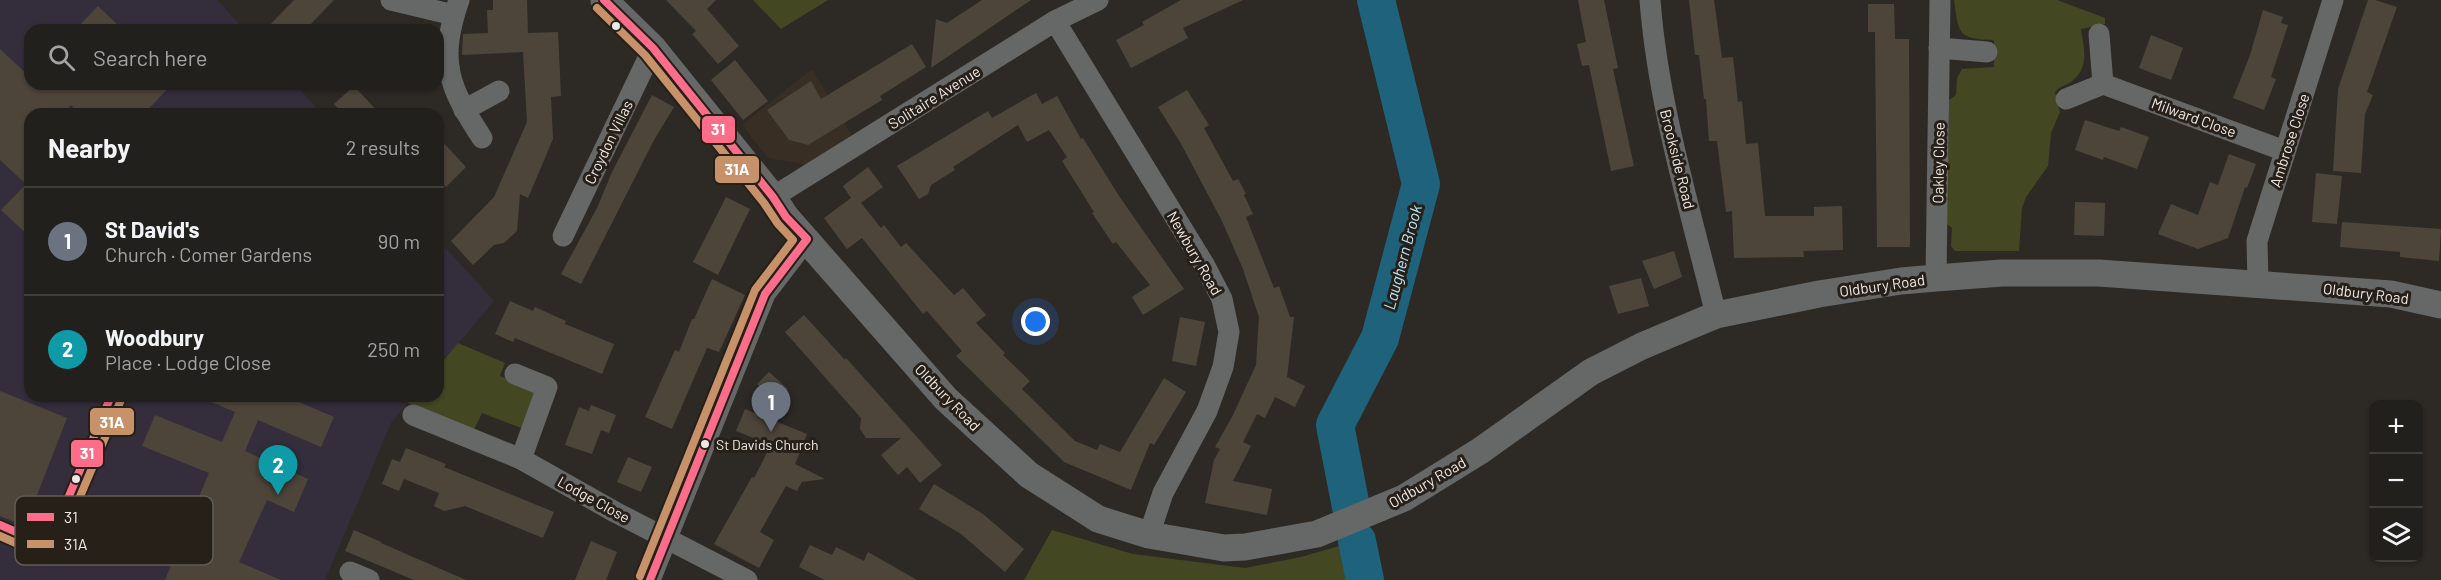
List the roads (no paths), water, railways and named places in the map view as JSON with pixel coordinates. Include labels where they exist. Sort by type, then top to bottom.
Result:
[{"type":"street","points":[[391,0],[456,7],[447,47],[452,84],[464,110],[482,138]]},
{"type":"street","name":"Oldbury Road","points":[[604,0],[653,48],[773,197],[786,217],[946,399],[1029,475],[1098,519],[1149,535],[1224,548],[1245,547],[1317,534],[1404,498],[1480,450],[1591,372],[1641,346],[1716,315],[1819,294],[1901,281],[2002,273],[2099,273],[2391,294],[2441,305]]},
{"type":"street","name":"Solitaire Avenue","points":[[773,197],[1055,21],[1098,0]]},
{"type":"street","name":"Brookside Road","points":[[1650,0],[1652,30],[1664,97],[1716,315]]},
{"type":"street","name":"Ambrose Close","points":[[2258,283],[2257,241],[2333,0]]},
{"type":"street","name":"Oakley Close","points":[[1936,278],[1940,1]]},
{"type":"street","name":"Newbury Road","points":[[1055,21],[1205,266],[1222,299],[1229,332],[1223,367],[1207,411],[1163,493],[1149,535]]},
{"type":"street","points":[[2066,99],[2103,84],[2099,34]]},
{"type":"street","name":"Croydon Villas","points":[[563,236],[653,48]]},
{"type":"street","points":[[1939,48],[1987,52]]},
{"type":"street","name":"Milward Close","points":[[2103,84],[2285,151]]},
{"type":"street","points":[[464,110],[499,91]]},
{"type":"street","points":[[650,580],[765,294],[807,239]]},
{"type":"street","points":[[515,374],[547,387],[521,459]]},
{"type":"street","name":"Lodge Close","points":[[413,416],[521,459],[615,512],[747,580]]},
{"type":"waterway","name":"Laughern Brook","points":[[1351,507],[1335,425],[1380,338],[1421,184],[1376,0]]},
{"type":"waterway","name":"Laughern Brook","points":[[1357,541],[1365,580]]},
{"type":"place","name":"St David's","points":[[771,432]]},
{"type":"place","name":"St Davids Church","points":[[705,444]]},
{"type":"place","name":"Woodbury","points":[[278,495]]}]
